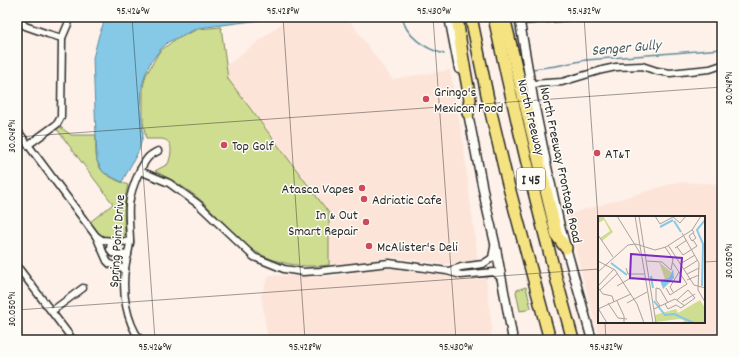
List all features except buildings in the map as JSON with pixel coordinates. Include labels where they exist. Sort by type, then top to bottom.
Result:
[{"type":"highway","points":[[457,17],[470,99],[468,113]]},
{"type":"highway","name":"I 45","points":[[471,17],[507,180],[550,340]]},
{"type":"highway","name":"North Freeway","points":[[494,17],[553,267],[573,340]]},
{"type":"highway","points":[[504,17],[557,236],[566,248]]},
{"type":"main road","points":[[449,17],[513,340]]},
{"type":"main road","name":"North Freeway Frontage Road","points":[[520,19],[547,166],[566,248],[592,340]]},
{"type":"street","points":[[18,17],[25,26],[62,38]]},
{"type":"street","points":[[28,145],[57,124],[61,117],[62,38],[71,17]]},
{"type":"street","points":[[520,19],[568,17]]},
{"type":"street","points":[[531,84],[562,82],[616,67],[642,66],[657,71],[670,73],[710,69],[722,65]]},
{"type":"street","points":[[17,130],[96,236],[110,264],[125,269]]},
{"type":"street","name":"Spring Point Drive","points":[[140,340],[129,320],[125,303],[125,269],[130,242],[129,205],[132,190],[148,156],[158,151]]},
{"type":"street","points":[[140,171],[169,183],[198,204],[254,257],[284,269],[303,272],[389,263],[447,271],[461,275],[494,272],[501,278]]},
{"type":"street","points":[[96,236],[102,240],[130,242]]},
{"type":"street","points":[[111,241],[110,249],[112,252],[128,255]]},
{"type":"street","points":[[447,271],[461,267],[483,264],[492,258],[495,243]]},
{"type":"street","points":[[17,266],[73,340]]},
{"type":"street","points":[[52,311],[83,288]]},
{"type":"shaded area","points":[[290,17],[347,17],[392,79],[450,70],[462,135],[478,261],[443,264],[395,257],[329,265],[329,213],[228,79],[226,66]]},
{"type":"shaded area","points":[[678,182],[722,184],[722,340],[600,340],[566,215]]},
{"type":"shaded area","points":[[387,268],[430,273],[457,279],[486,278],[492,328],[490,340],[268,340],[261,295],[269,275],[327,277]]},
{"type":"green space","name":"Top Golf","points":[[221,27],[228,79],[329,213],[329,265],[294,265],[271,259],[260,254],[249,248],[240,240],[195,195],[155,171],[168,164],[171,149],[166,140],[146,139],[143,122],[143,87],[146,75],[159,52],[173,41],[198,29]]},
{"type":"green space","points":[[59,126],[71,135],[96,135],[96,155],[101,170],[109,176],[128,185],[126,191],[124,216],[124,238],[101,237],[90,222],[113,204],[56,128]]},
{"type":"green space","points":[[526,287],[531,308],[520,311],[516,292],[517,290]]},
{"type":"water","points":[[106,17],[269,17],[261,20],[198,28],[168,42],[160,50],[150,63],[145,75],[142,86],[141,112],[143,135],[139,150],[122,182],[103,172],[97,161],[93,58],[99,35]]},
{"type":"waterway","name":"Senger Gully","points":[[402,17],[404,24],[412,36],[430,49],[444,54]]},
{"type":"waterway","name":"Senger Gully","points":[[532,69],[586,60],[722,49]]},
{"type":"place","name":"Gringo's Mexican Food","points":[[426,99]]},
{"type":"place","name":"Top Golf","points":[[224,145]]},
{"type":"place","name":"AT&T","points":[[597,153]]},
{"type":"place","name":"Atasca Vapes","points":[[362,188]]},
{"type":"place","name":"Adriatic Cafe","points":[[364,199]]},
{"type":"place","name":"In & Out Smart Repair","points":[[366,222]]},
{"type":"place","name":"McAlister's Deli","points":[[369,246]]}]
